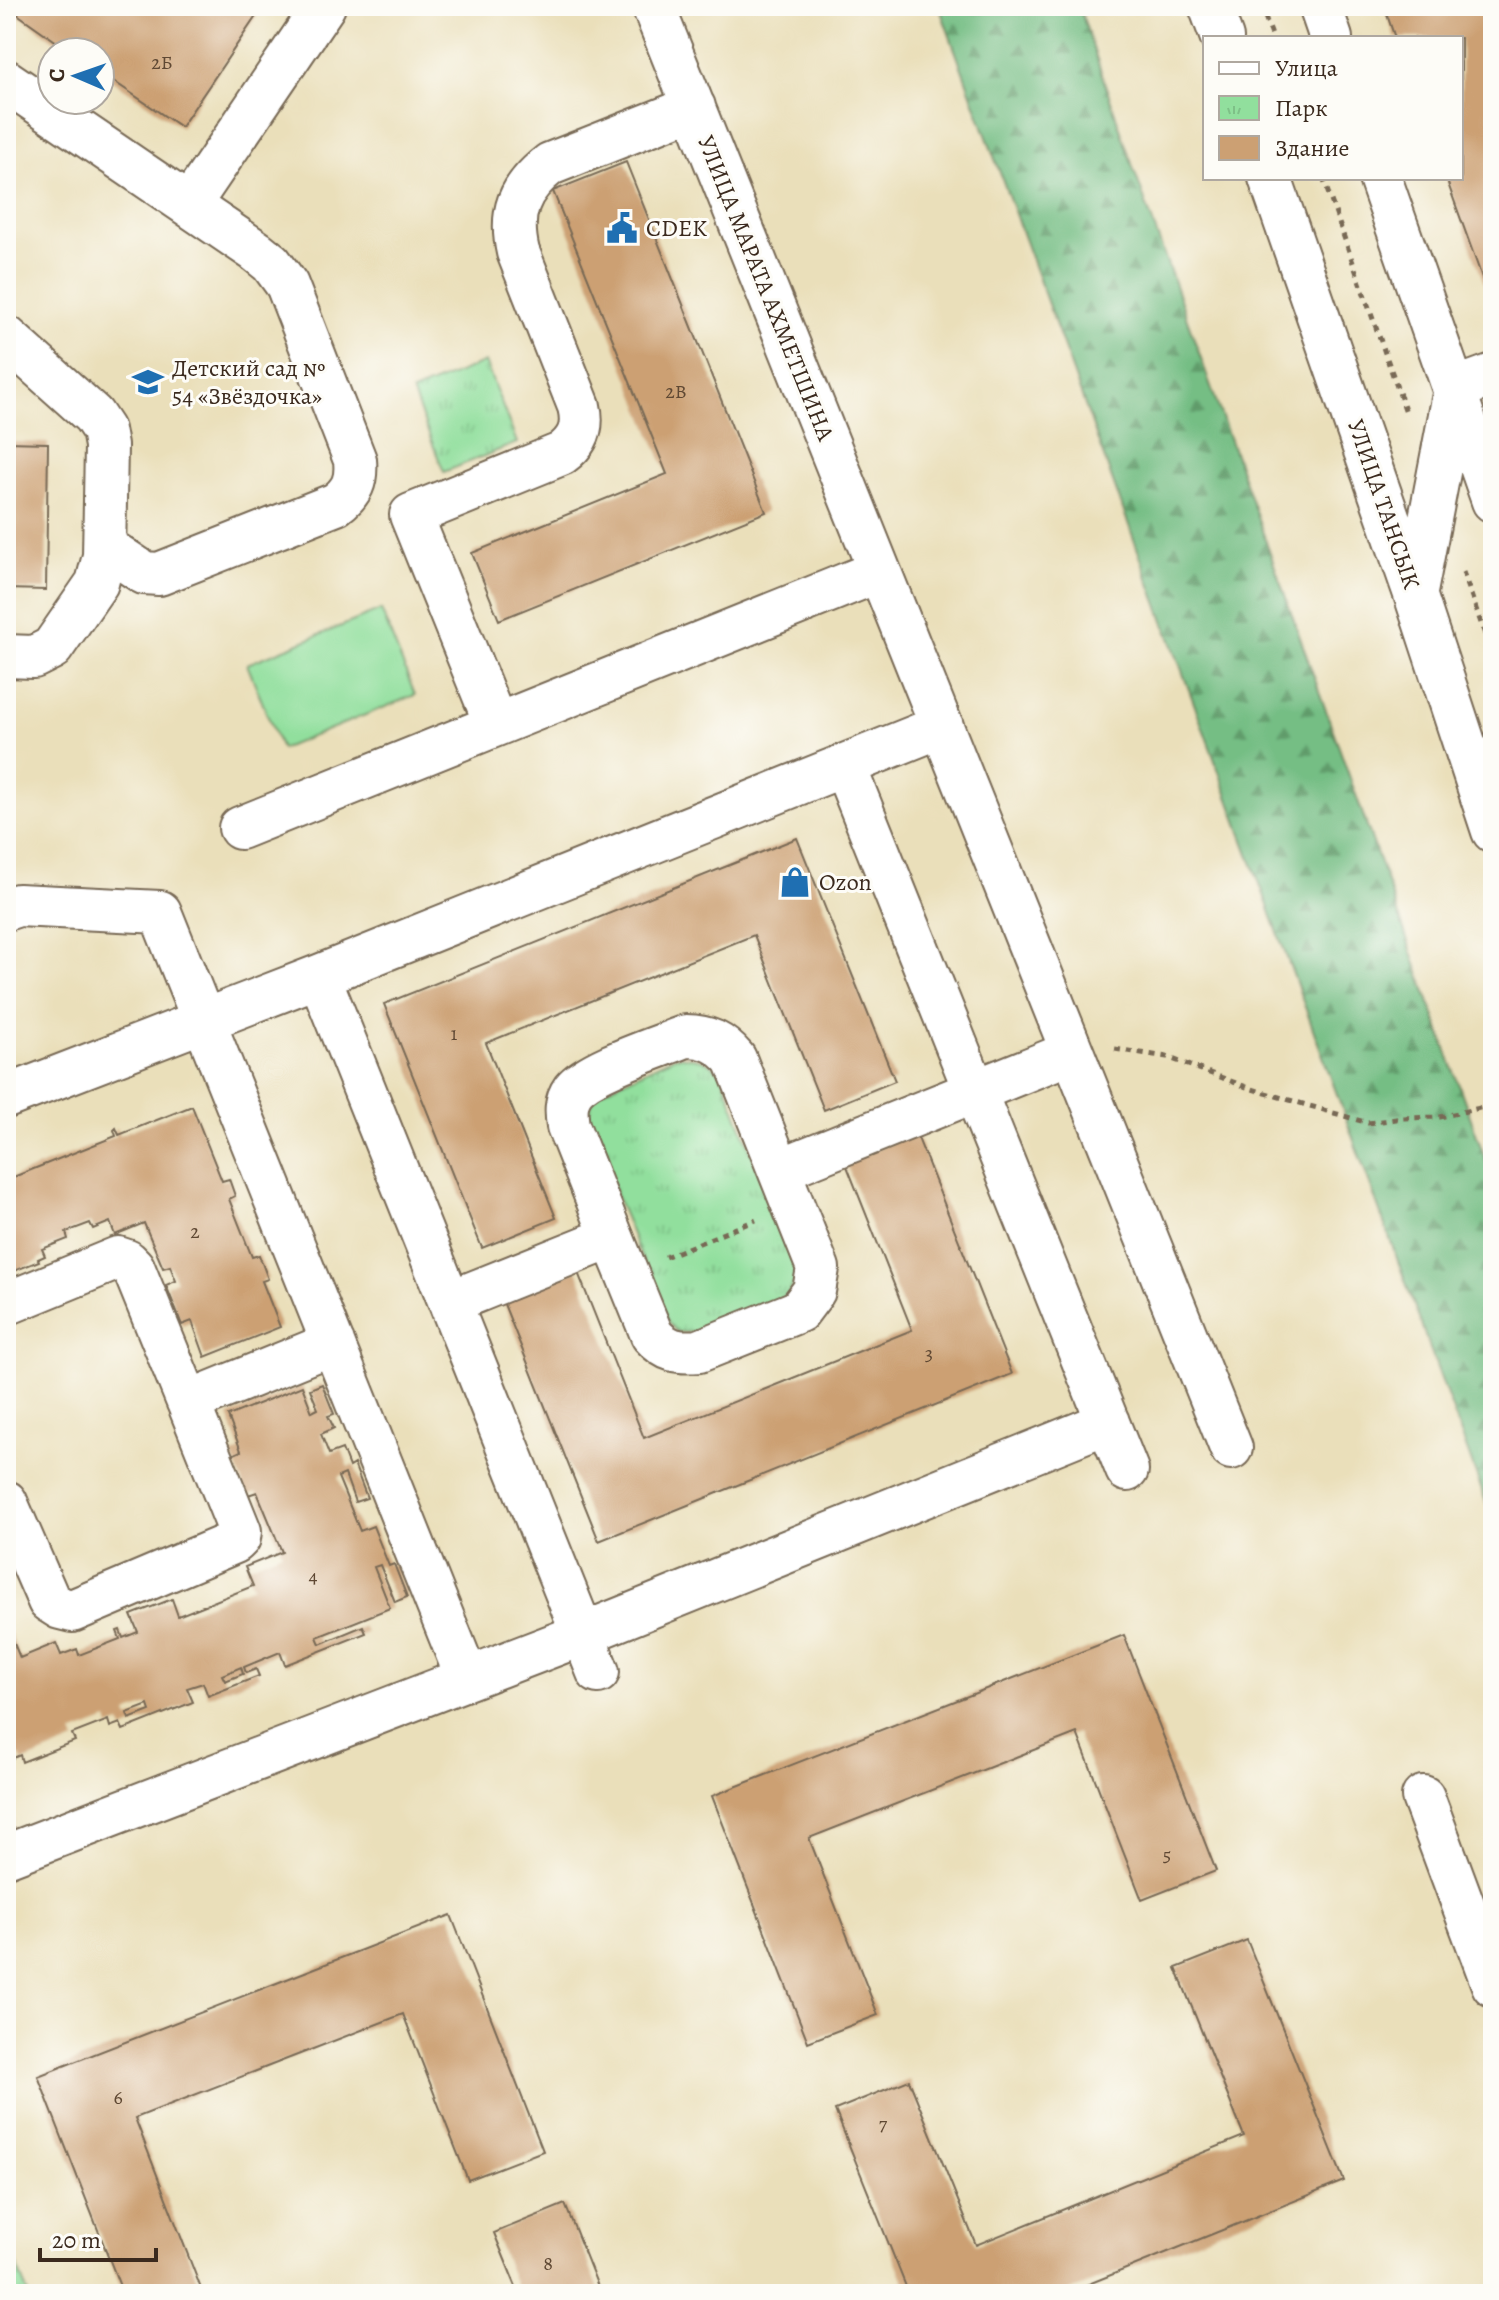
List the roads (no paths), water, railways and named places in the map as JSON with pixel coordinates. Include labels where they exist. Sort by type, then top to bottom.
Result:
[{"type":"street","points":[[189,205],[324,6]]},
{"type":"street","name":"УЛИЦА МАРАТА АХМЕТШИНА","points":[[653,6],[1231,1448]]},
{"type":"street","points":[[1210,6],[1221,36]]},
{"type":"street","points":[[1320,6],[1330,36]]},
{"type":"street","points":[[6,81],[265,257],[287,285],[355,460],[353,487],[336,504],[159,574],[144,573],[105,547]]},
{"type":"street","points":[[411,515],[561,454],[578,438],[581,427],[579,406],[518,252],[514,217],[519,201],[535,176],[550,164],[694,107]]},
{"type":"street","name":"УЛИЦА ТАНСЫК","points":[[1271,180],[1415,594],[1493,831]]},
{"type":"street","points":[[1381,180],[1493,501]]},
{"type":"street","points":[[6,337],[93,415],[103,430],[106,446],[105,547],[97,583],[52,648],[34,657],[6,656]]},
{"type":"street","points":[[1455,389],[1493,375]]},
{"type":"street","points":[[1415,594],[1455,389]]},
{"type":"street","points":[[353,487],[411,515],[496,725]]},
{"type":"street","points":[[240,828],[879,571]]},
{"type":"street","points":[[6,1097],[319,976],[942,726]]},
{"type":"street","points":[[844,765],[1127,1470]]},
{"type":"street","points":[[6,909],[18,905],[160,912],[467,1678]]},
{"type":"street","points":[[319,976],[598,1672]]},
{"type":"street","points":[[686,1036],[712,1040],[735,1059],[786,1188],[818,1268],[814,1291],[799,1311],[699,1351],[673,1351],[661,1345],[652,1335],[568,1126],[568,1099],[575,1087],[589,1076],[686,1036]]},
{"type":"street","points":[[786,1188],[975,1090],[1072,1052]]},
{"type":"street","points":[[450,1302],[620,1254]]},
{"type":"street","points":[[6,1304],[118,1258],[127,1261],[133,1267],[240,1531],[235,1542],[72,1611],[49,1601],[6,1502]]},
{"type":"street","points":[[188,1402],[333,1343]]},
{"type":"street","points":[[6,1856],[583,1634],[1108,1422]]},
{"type":"street","points":[[1423,1797],[1493,1985]]},
{"type":"place","name":"CDEK","points":[[622,228]]},
{"type":"place","name":"Детский сад № 54 «Звёздочка»","points":[[148,382]]},
{"type":"place","name":"Ozon","points":[[795,882]]}]
